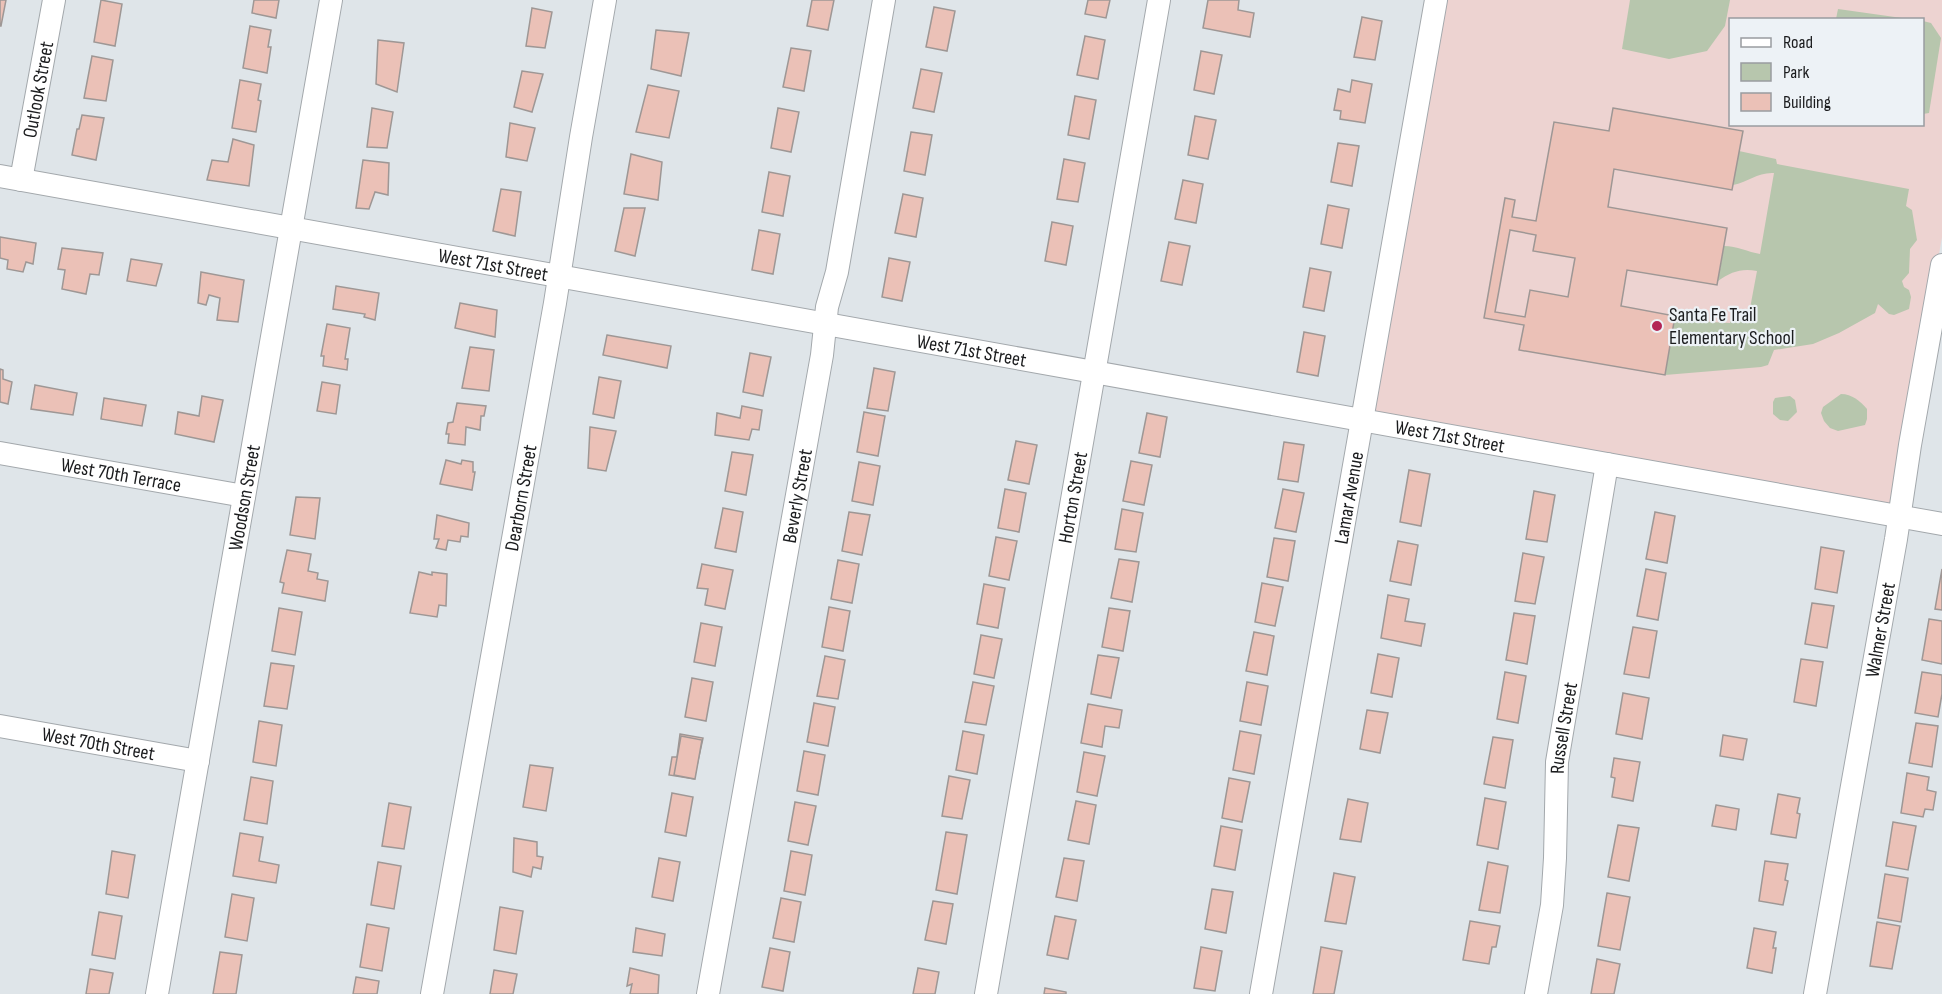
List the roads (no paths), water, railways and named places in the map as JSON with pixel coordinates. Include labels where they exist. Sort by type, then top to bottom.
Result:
[{"type":"street","name":"Outlook Street","points":[[10,178],[54,0]]},
{"type":"street","name":"Woodson Street","points":[[157,994],[331,0]]},
{"type":"street","name":"Dearborn Street","points":[[432,994],[559,276],[605,0]]},
{"type":"street","name":"Beverly Street","points":[[708,994],[786,563],[822,355],[827,307],[837,272],[884,0]]},
{"type":"street","name":"Horton Street","points":[[986,994],[1159,0]]},
{"type":"street","name":"Lamar Avenue","points":[[1261,994],[1436,0]]},
{"type":"street","name":"West 71st Street","points":[[10,178],[1942,524]]},
{"type":"street","name":"Walmer Street","points":[[1815,994],[1942,265]]},
{"type":"street","name":"West 70th Terrace","points":[[0,453],[244,496]]},
{"type":"street","name":"Russell Street","points":[[1536,994],[1552,905],[1557,762],[1607,464]]},
{"type":"street","name":"West 70th Street","points":[[0,726],[198,761]]},
{"type":"place","name":"Santa Fe Trail Elementary School","points":[[1657,326]]}]
